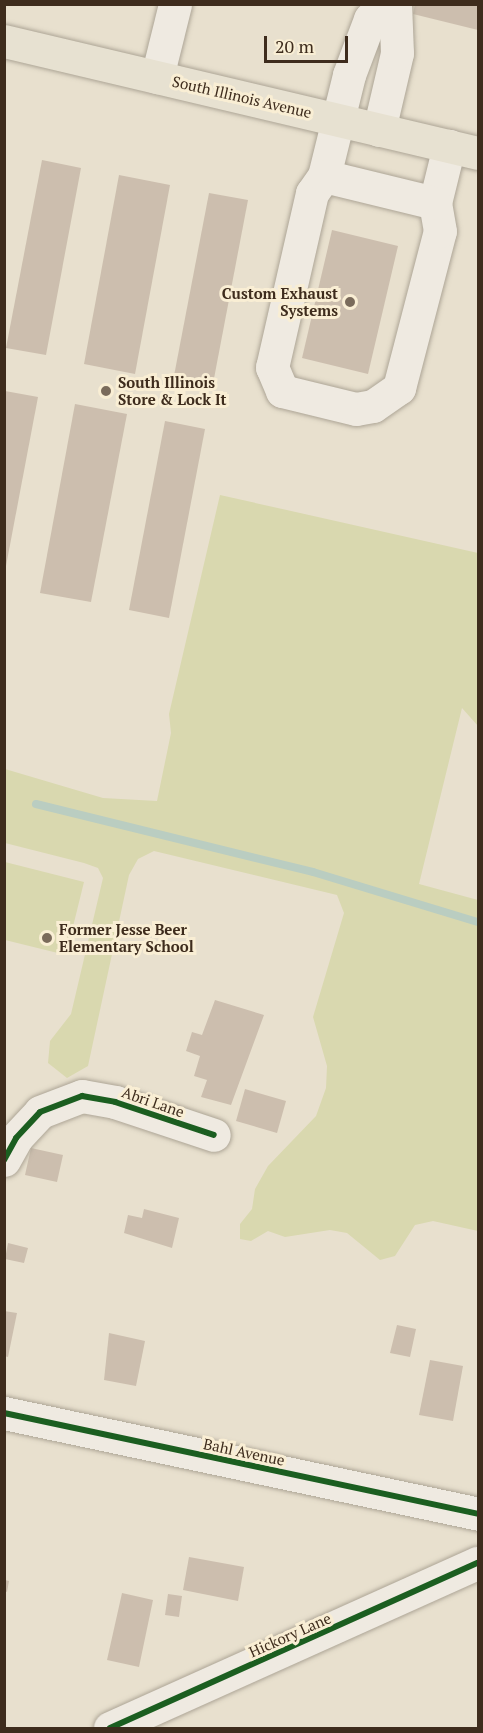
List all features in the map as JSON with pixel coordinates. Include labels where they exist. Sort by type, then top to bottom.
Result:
[{"type":"main road","name":"South Illinois Avenue","points":[[4,41],[464,149]]},
{"type":"street","points":[[157,77],[175,4]]},
{"type":"street","points":[[389,4],[370,19],[338,120],[324,176],[312,193],[273,377],[282,391],[356,410],[391,396],[405,377],[440,231],[435,202],[464,149]]},
{"type":"street","points":[[379,130],[397,53],[395,4]]},
{"type":"street","points":[[324,176],[435,202]]},
{"type":"street","name":"Abri Lane","points":[[4,1160],[16,1138],[40,1112],[82,1096],[116,1102],[214,1135]]},
{"type":"street","name":"Bahl Avenue","points":[[4,1413],[478,1514]]},
{"type":"street","name":"Hickory Lane","points":[[110,1728],[143,1721],[478,1563]]},
{"type":"green space","points":[[220,495],[478,553],[478,726],[462,708],[419,884],[478,900],[478,1231],[433,1221],[415,1225],[395,1256],[380,1260],[347,1233],[330,1230],[285,1237],[268,1231],[251,1241],[240,1239],[240,1224],[252,1209],[255,1189],[268,1166],[316,1116],[326,1088],[327,1066],[313,1017],[344,913],[337,895],[154,851],[138,859],[129,875],[88,1066],[67,1078],[48,1063],[50,1041],[71,1014],[103,878],[98,868],[84,863],[5,843],[5,769],[103,798],[157,801],[171,733],[169,714]]},
{"type":"green space","points":[[5,862],[84,882],[66,955],[5,940]]},
{"type":"building","points":[[415,4],[478,4],[478,30],[413,14]]},
{"type":"building","points":[[42,160],[81,168],[46,355],[6,348]]},
{"type":"building","points":[[119,175],[170,185],[135,374],[84,364]]},
{"type":"building","points":[[209,193],[248,200],[212,389],[173,381]]},
{"type":"building","name":"Custom Exhaust Systems","points":[[332,230],[398,246],[368,374],[302,358]]},
{"type":"building","points":[[5,391],[38,397],[6,566],[5,566]]},
{"type":"building","points":[[75,404],[127,414],[91,602],[40,593]]},
{"type":"building","points":[[165,421],[205,429],[169,618],[129,610]]},
{"type":"building","points":[[215,1000],[264,1015],[231,1105],[201,1097],[207,1080],[194,1076],[200,1056],[186,1051],[192,1032],[202,1035]]},
{"type":"building","points":[[245,1089],[286,1101],[277,1133],[236,1121]]},
{"type":"building","points":[[31,1148],[63,1155],[57,1182],[25,1175]]},
{"type":"building","points":[[144,1209],[179,1218],[172,1248],[124,1233],[128,1215],[142,1218]]},
{"type":"building","points":[[8,1243],[28,1248],[24,1263],[5,1259]]},
{"type":"building","points":[[4,1311],[17,1313],[8,1357],[4,1356]]},
{"type":"building","points":[[397,1325],[416,1329],[410,1357],[390,1353]]},
{"type":"building","points":[[109,1333],[145,1341],[136,1386],[104,1380]]},
{"type":"building","points":[[430,1360],[463,1366],[453,1421],[419,1415]]},
{"type":"building","points":[[189,1557],[244,1567],[238,1601],[183,1590]]},
{"type":"building","points":[[5,1580],[9,1581],[7,1592],[5,1591]]},
{"type":"building","points":[[122,1593],[153,1600],[139,1667],[107,1660]]},
{"type":"building","points":[[168,1594],[182,1596],[179,1617],[165,1615]]},
{"type":"waterway","points":[[36,804],[313,872],[478,922]]},
{"type":"cycle path","points":[[4,1160],[16,1138],[40,1112],[82,1096],[115,1102],[214,1135]]},
{"type":"cycle path","points":[[4,1413],[478,1514]]},
{"type":"cycle path","points":[[110,1728],[478,1563]]},
{"type":"place","name":"Custom Exhaust Systems","points":[[350,302]]},
{"type":"place","name":"South Illinois Store & Lock It","points":[[106,391]]},
{"type":"place","name":"Former Jesse Beer Elementary School","points":[[47,938]]}]
